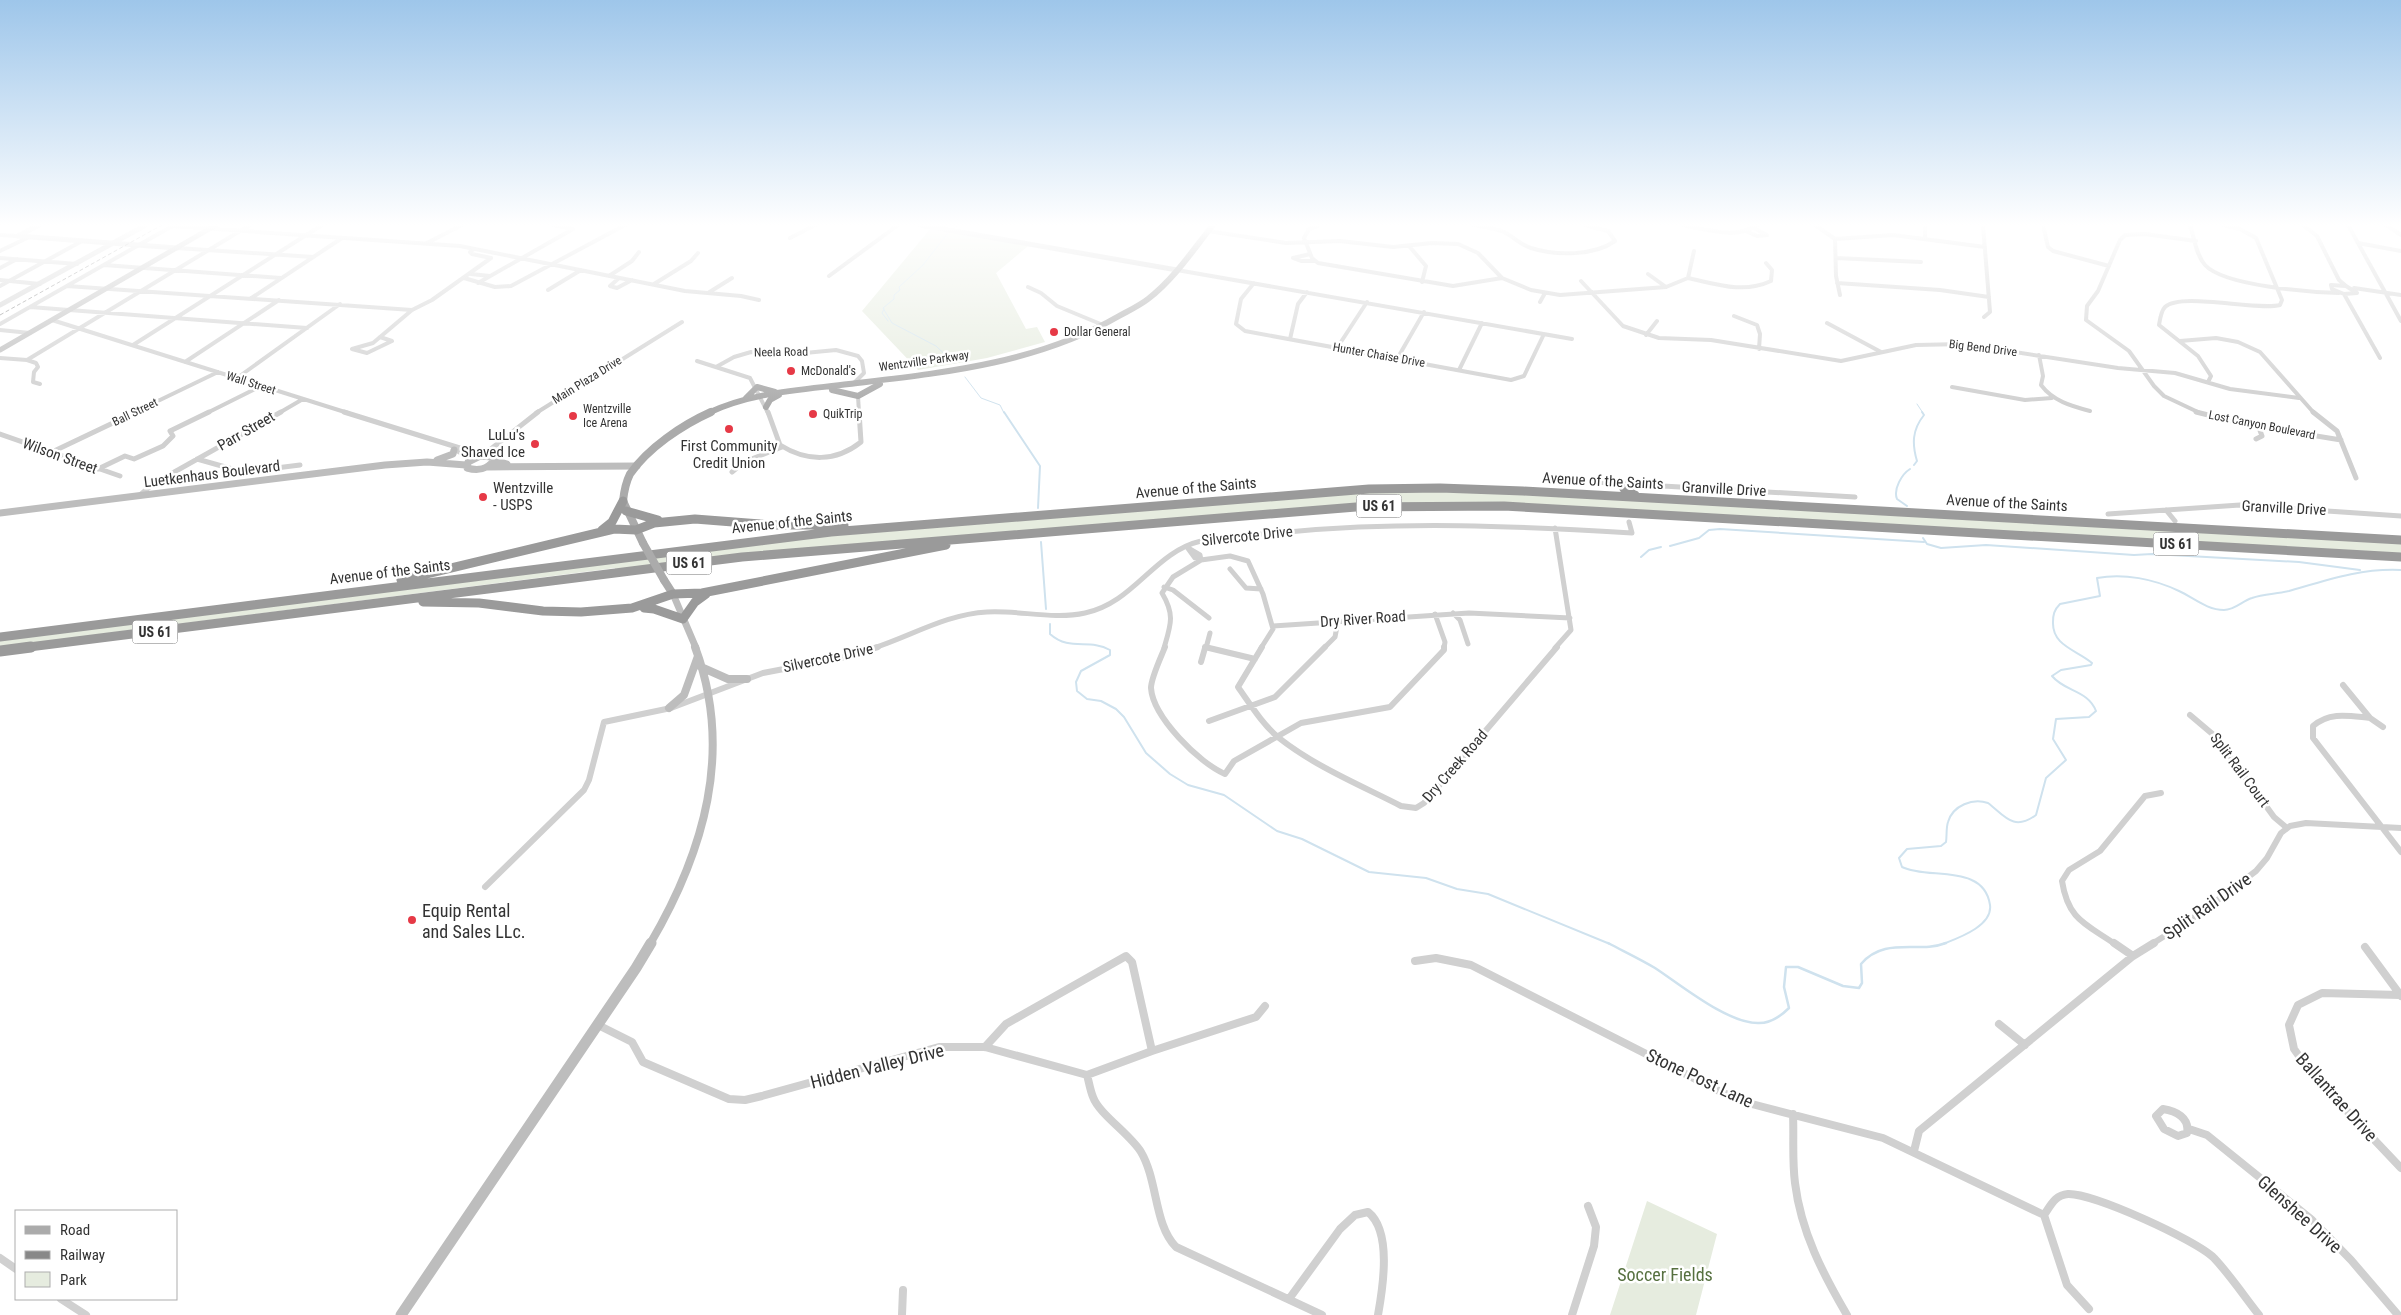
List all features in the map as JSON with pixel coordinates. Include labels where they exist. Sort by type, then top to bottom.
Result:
[{"type":"highway","points":[[1602,496],[1616,492],[1621,484],[1629,494],[1645,498]]},
{"type":"highway","name":"Avenue of the Saints","points":[[0,637],[773,538],[897,526],[1391,488],[1440,488],[1645,498],[2401,540]]},
{"type":"highway","points":[[597,533],[612,522],[623,501]]},
{"type":"highway","name":"Avenue of the Saints","points":[[0,651],[742,556],[1388,505],[1450,505],[1648,514],[2401,557]]},
{"type":"highway","points":[[626,511],[646,518],[667,521]]},
{"type":"highway","points":[[1602,512],[1629,522],[1634,517],[1648,514]]},
{"type":"highway","points":[[330,595],[597,533],[623,528],[636,530],[648,524],[667,521],[712,519],[772,525],[897,526]]},
{"type":"highway","points":[[2158,526],[2175,521],[2199,529]]},
{"type":"highway","points":[[632,608],[673,594],[691,595],[708,592],[1008,534]]},
{"type":"highway","points":[[372,603],[479,603],[563,612],[632,608],[654,609],[683,619],[695,602],[708,592]]},
{"type":"main road","points":[[0,350],[110,286]]},
{"type":"main road","name":"Wentzville Parkway","points":[[623,501],[627,483],[637,466],[653,450],[687,424],[710,412],[743,400],[784,392],[877,381],[1004,361],[1067,341],[1103,325],[1148,299],[1161,286]]},
{"type":"main road","points":[[816,388],[847,392],[858,396],[871,387],[896,378]]},
{"type":"main road","points":[[743,400],[757,387],[784,392]]},
{"type":"main road","points":[[766,407],[773,398],[784,392]]},
{"type":"main road","points":[[437,460],[452,454],[452,448]]},
{"type":"main road","points":[[564,466],[504,463],[493,459],[474,459],[467,468],[473,470],[488,467],[637,466]]},
{"type":"main road","name":"Luetkenhaus Boulevard","points":[[427,462],[474,459]]},
{"type":"main road","name":"Luetkenhaus Boulevard","points":[[0,513],[294,476],[474,459]]},
{"type":"main road","points":[[488,467],[493,459]]},
{"type":"main road","points":[[401,1315],[636,968],[666,918],[697,846],[708,806],[714,768],[713,726],[698,656],[673,594],[636,530],[623,501]]},
{"type":"main road","points":[[669,708],[684,696],[698,656]]},
{"type":"main road","points":[[701,667],[728,680],[747,679]]},
{"type":"street","points":[[1,305],[36,286]]},
{"type":"street","points":[[0,324],[66,286]]},
{"type":"street","points":[[74,286],[412,310]]},
{"type":"street","points":[[27,360],[148,286]]},
{"type":"street","points":[[133,345],[225,286]]},
{"type":"street","points":[[250,298],[268,286]]},
{"type":"street","points":[[380,337],[392,341],[369,353],[362,354],[352,350],[369,345],[412,310],[450,286]]},
{"type":"street","points":[[492,286],[499,288],[509,286]]},
{"type":"street","points":[[548,290],[554,286]]},
{"type":"street","points":[[667,286],[708,294],[741,296],[759,300]]},
{"type":"street","points":[[708,294],[719,286]]},
{"type":"street","name":"Hunter Chaise Drive","points":[[1251,286],[1241,299],[1236,324],[1245,331],[1511,380],[1524,376],[1544,334]]},
{"type":"street","points":[[1274,286],[1572,339]]},
{"type":"street","points":[[1525,286],[1544,293],[1592,294],[1666,287]]},
{"type":"street","name":"Big Bend Drive","points":[[1586,286],[1623,326],[1646,335],[1666,339],[1712,340],[1841,361],[1916,345],[1939,343],[1987,347],[2143,370],[2185,374],[2208,382],[2254,393],[2299,398]]},
{"type":"street","points":[[1731,286],[1760,286]]},
{"type":"street","points":[[1838,286],[1840,295]]},
{"type":"street","points":[[1887,286],[1940,290],[1989,297]]},
{"type":"street","points":[[1984,317],[1990,312],[1988,286]]},
{"type":"street","name":"Lost Canyon Boulevard","points":[[2100,286],[2087,306],[2086,320],[2102,334],[2128,350],[2160,392],[2178,405],[2219,418],[2341,440]]},
{"type":"street","points":[[2208,382],[2211,376],[2210,371],[2198,356],[2159,325],[2163,309],[2167,305],[2178,302],[2213,302],[2273,307],[2280,304],[2282,300],[2276,286]]},
{"type":"street","points":[[2279,286],[2342,294],[2373,291]]},
{"type":"street","points":[[2349,286],[2355,290],[2354,294]]},
{"type":"street","points":[[2350,286],[2401,295]]},
{"type":"street","points":[[2382,286],[2401,321]]},
{"type":"street","points":[[1028,287],[1041,293],[1057,306],[1103,325]]},
{"type":"street","points":[[2317,292],[2330,288],[2348,299],[2380,358]]},
{"type":"street","points":[[1290,339],[1298,304],[1307,292]]},
{"type":"street","points":[[1540,302],[1544,293]]},
{"type":"street","points":[[2348,299],[2354,294]]},
{"type":"street","points":[[185,362],[279,300]]},
{"type":"street","points":[[1337,348],[1367,302]]},
{"type":"street","points":[[237,378],[340,304]]},
{"type":"street","points":[[30,307],[307,328]]},
{"type":"street","points":[[1398,358],[1424,312]]},
{"type":"street","points":[[1734,316],[1751,320],[1758,326],[1762,333],[1759,348]]},
{"type":"street","name":"Wall Street","points":[[52,320],[452,448],[474,459]]},
{"type":"street","points":[[1646,335],[1657,321]]},
{"type":"street","name":"Main Plaza Drive","points":[[474,459],[498,444],[522,422],[546,406],[682,322]]},
{"type":"street","points":[[1459,370],[1482,323]]},
{"type":"street","points":[[1827,324],[1846,332],[1881,352]]},
{"type":"street","points":[[0,330],[30,332]]},
{"type":"street","points":[[2180,341],[2210,338],[2222,339],[2238,342],[2260,352],[2308,408],[2337,431],[2356,478]]},
{"type":"street","name":"Neela Road","points":[[716,367],[734,357],[751,352],[784,355],[836,350],[858,356],[863,364],[864,373],[877,381]]},
{"type":"street","points":[[2039,355],[2043,376],[2041,385],[2052,398]]},
{"type":"street","points":[[0,358],[27,360],[36,363],[38,367],[34,372],[33,382],[40,384]]},
{"type":"street","points":[[697,361],[750,378],[757,387],[782,447],[800,456],[832,457],[851,450],[861,442],[858,396]]},
{"type":"street","name":"Ball Street","points":[[52,452],[218,372]]},
{"type":"street","points":[[853,384],[864,373]]},
{"type":"street","points":[[98,469],[125,456],[134,459],[155,450],[173,436],[170,431],[261,386]]},
{"type":"street","points":[[1952,387],[2025,400],[2052,398],[2090,411]]},
{"type":"street","name":"Parr Street","points":[[140,495],[145,489],[303,399]]},
{"type":"street","points":[[2256,440],[2262,436],[2258,425]]},
{"type":"street","name":"Wilson Street","points":[[0,434],[120,476]]},
{"type":"street","name":"Main Plaza Drive","points":[[493,459],[498,444]]},
{"type":"street","points":[[732,472],[744,462],[782,447]]},
{"type":"street","points":[[197,459],[243,472],[300,465],[294,476]]},
{"type":"street","name":"Granville Drive","points":[[1593,482],[1855,496]]},
{"type":"street","name":"Granville Drive","points":[[2108,514],[2240,505],[2357,510],[2401,516]]},
{"type":"street","points":[[2166,510],[2175,521]]},
{"type":"street","name":"Silvercote Drive","points":[[485,887],[584,790],[589,780],[604,722],[669,708],[747,679],[783,668],[865,652],[944,621],[971,614],[1006,612],[1064,615],[1101,609],[1113,604],[1172,553],[1218,537],[1383,525],[1460,524],[1632,533],[1629,522]]},
{"type":"street","name":"Dry Creek Road","points":[[1273,626],[1272,634],[1238,687],[1250,705],[1278,737],[1314,761],[1392,802],[1401,806],[1416,808],[1424,803],[1567,638],[1571,630],[1555,528]]},
{"type":"street","points":[[1187,547],[1196,558],[1201,560]]},
{"type":"street","points":[[1273,626],[1261,589],[1248,561],[1243,558],[1230,556],[1201,560],[1189,566],[1164,587],[1162,593],[1169,603],[1171,612],[1165,647],[1151,687],[1169,728],[1211,768],[1224,774],[1234,761],[1301,722],[1390,707],[1444,650],[1445,642],[1435,614]]},
{"type":"street","points":[[1230,569],[1242,587],[1250,590],[1261,589]]},
{"type":"street","points":[[1164,587],[1173,590],[1209,618]]},
{"type":"street","points":[[1454,613],[1460,620],[1468,644]]},
{"type":"street","name":"Dry River Road","points":[[1273,626],[1454,613],[1570,618]]},
{"type":"street","points":[[1209,721],[1275,697],[1335,637],[1338,621]]},
{"type":"street","points":[[1201,662],[1210,633]]},
{"type":"street","points":[[1205,648],[1255,659]]},
{"type":"street","points":[[2343,685],[2370,718],[2383,727]]},
{"type":"street","name":"Split Rail Court","points":[[2190,715],[2216,737],[2274,817],[2287,828]]},
{"type":"street","points":[[2370,718],[2332,716],[2320,719],[2313,726],[2313,738],[2401,852]]},
{"type":"street","points":[[2133,956],[2078,918],[2065,900],[2062,881],[2068,870],[2100,851],[2145,796],[2160,793]]},
{"type":"street","points":[[2287,828],[2306,823],[2401,828]]},
{"type":"street","name":"Split Rail Drive","points":[[1914,1151],[1919,1132],[2133,956],[2199,914],[2256,871],[2267,858],[2281,833],[2287,828]]},
{"type":"street","points":[[2365,947],[2401,996]]},
{"type":"street","points":[[985,1047],[1006,1024],[1126,956],[1132,962],[1152,1051]]},
{"type":"street","name":"Stone Post Lane","points":[[1414,961],[1436,958],[1471,965],[1723,1093],[1748,1103],[1883,1138],[1914,1151],[2044,1215]]},
{"type":"street","name":"Ballantrae Drive","points":[[2401,996],[2322,993],[2298,1005],[2289,1025],[2294,1049],[2312,1074],[2401,1168]]},
{"type":"street","points":[[1265,1006],[1256,1017],[1152,1051],[1087,1075],[1093,1099],[1140,1150],[1152,1176],[1162,1224],[1169,1240],[1176,1247],[1322,1315]]},
{"type":"street","points":[[1999,1024],[2025,1045]]},
{"type":"street","name":"Hidden Valley Drive","points":[[598,1026],[632,1042],[643,1062],[729,1099],[745,1100],[762,1096],[939,1047],[985,1047],[1087,1075]]},
{"type":"street","points":[[1793,1114],[1795,1184],[1804,1229],[1822,1274],[1847,1315]]},
{"type":"street","name":"Glenshee Drive","points":[[2189,1129],[2207,1135],[2311,1219],[2351,1260],[2398,1315]]},
{"type":"street","points":[[2089,1309],[2067,1286],[2044,1215],[2055,1198],[2067,1194],[2085,1194],[2180,1236],[2213,1257],[2259,1315]]},
{"type":"street","points":[[1572,1315],[1594,1246],[1596,1227],[1588,1206]]},
{"type":"street","points":[[1289,1299],[1354,1215],[1363,1212],[1371,1213],[1380,1222],[1382,1238],[1382,1297],[1378,1315]]},
{"type":"street","points":[[0,1258],[15,1268]]},
{"type":"street","points":[[902,1290],[902,1315]]},
{"type":"street","points":[[63,1300],[86,1315]]},
{"type":"green space","points":[[882,286],[1003,286],[1026,329],[1037,327],[1045,342],[987,358],[918,370],[862,311]]},
{"type":"green space","points":[[1368,492],[1474,492],[2401,542],[2401,554],[1451,502],[615,568],[0,647],[0,639],[818,537]]},
{"type":"green space","name":"Soccer Fields","points":[[1647,1201],[1717,1234],[1696,1315],[1610,1315]]},
{"type":"waterway","points":[[884,309],[883,308],[894,299],[894,295],[900,290],[900,286]]},
{"type":"waterway","points":[[884,309],[892,323],[936,346],[954,363]]},
{"type":"waterway","points":[[884,309],[882,313],[888,321]]},
{"type":"waterway","points":[[965,377],[981,398],[1000,405],[1004,413]]},
{"type":"waterway","points":[[1917,404],[1923,413]]},
{"type":"waterway","points":[[1004,412],[1040,466],[1038,508]]},
{"type":"waterway","points":[[1914,465],[1917,461],[1914,437],[1917,426],[1924,415],[1922,412]]},
{"type":"waterway","points":[[1907,506],[1897,499],[1896,491],[1901,478],[1910,469]]},
{"type":"waterway","points":[[1670,546],[1699,538],[1709,530],[1720,529],[1924,542]]},
{"type":"waterway","points":[[1923,538],[1927,544],[1941,548],[1986,545],[2134,555],[2152,554],[2299,562],[2360,570]]},
{"type":"waterway","points":[[1041,542],[1046,609]]},
{"type":"waterway","points":[[1641,557],[1649,550],[1661,547]]},
{"type":"waterway","points":[[1944,944],[1973,930],[1986,919],[1990,905],[1986,892],[1977,883],[1966,878],[1913,871],[1902,867],[1899,858],[1907,849],[1941,846],[1946,842],[1947,824],[1954,811],[1970,802],[1988,803],[2004,817],[2015,822],[2028,820],[2036,815],[2046,778],[2066,760],[2053,739],[2056,719],[2089,717],[2096,711],[2088,699],[2063,685],[2052,676],[2061,670],[2091,665],[2092,663],[2066,647],[2057,637],[2054,630],[2053,617],[2055,610],[2060,604],[2100,596],[2097,578],[2118,576],[2139,578],[2159,583],[2179,591],[2206,606],[2224,610],[2232,609],[2248,599],[2289,591],[2344,576],[2372,571],[2401,570]]},
{"type":"waterway","points":[[1050,624],[1050,634],[1057,639],[1072,644],[1095,645],[1110,650],[1110,655],[1081,671],[1076,682],[1077,691],[1087,699],[1101,701],[1116,709],[1124,717],[1146,753],[1170,774],[1188,785],[1224,795],[1277,831],[1302,839],[1369,872],[1426,878],[1457,889],[1488,894],[1610,944]]},
{"type":"waterway","points":[[1610,944],[1655,968],[1719,1011],[1747,1022],[1759,1023],[1768,1022],[1783,1014],[1789,1008],[1784,987],[1786,967],[1798,967],[1843,986],[1859,988],[1862,983],[1861,964],[1880,950],[1935,946],[1944,944]]},
{"type":"railway","points":[[0,315],[52,286]]},
{"type":"place","name":"Dollar General","points":[[1054,332]]},
{"type":"place","name":"McDonald's","points":[[791,371]]},
{"type":"place","name":"QuikTrip","points":[[813,414]]},
{"type":"place","name":"Wentzville Ice Arena","points":[[573,416]]},
{"type":"place","name":"First Community Credit Union","points":[[729,429]]},
{"type":"place","name":"LuLu's Shaved Ice","points":[[535,444]]},
{"type":"place","name":"Wentzville - USPS","points":[[483,497]]},
{"type":"place","name":"Equip Rental and Sales LLc.","points":[[412,920]]}]
